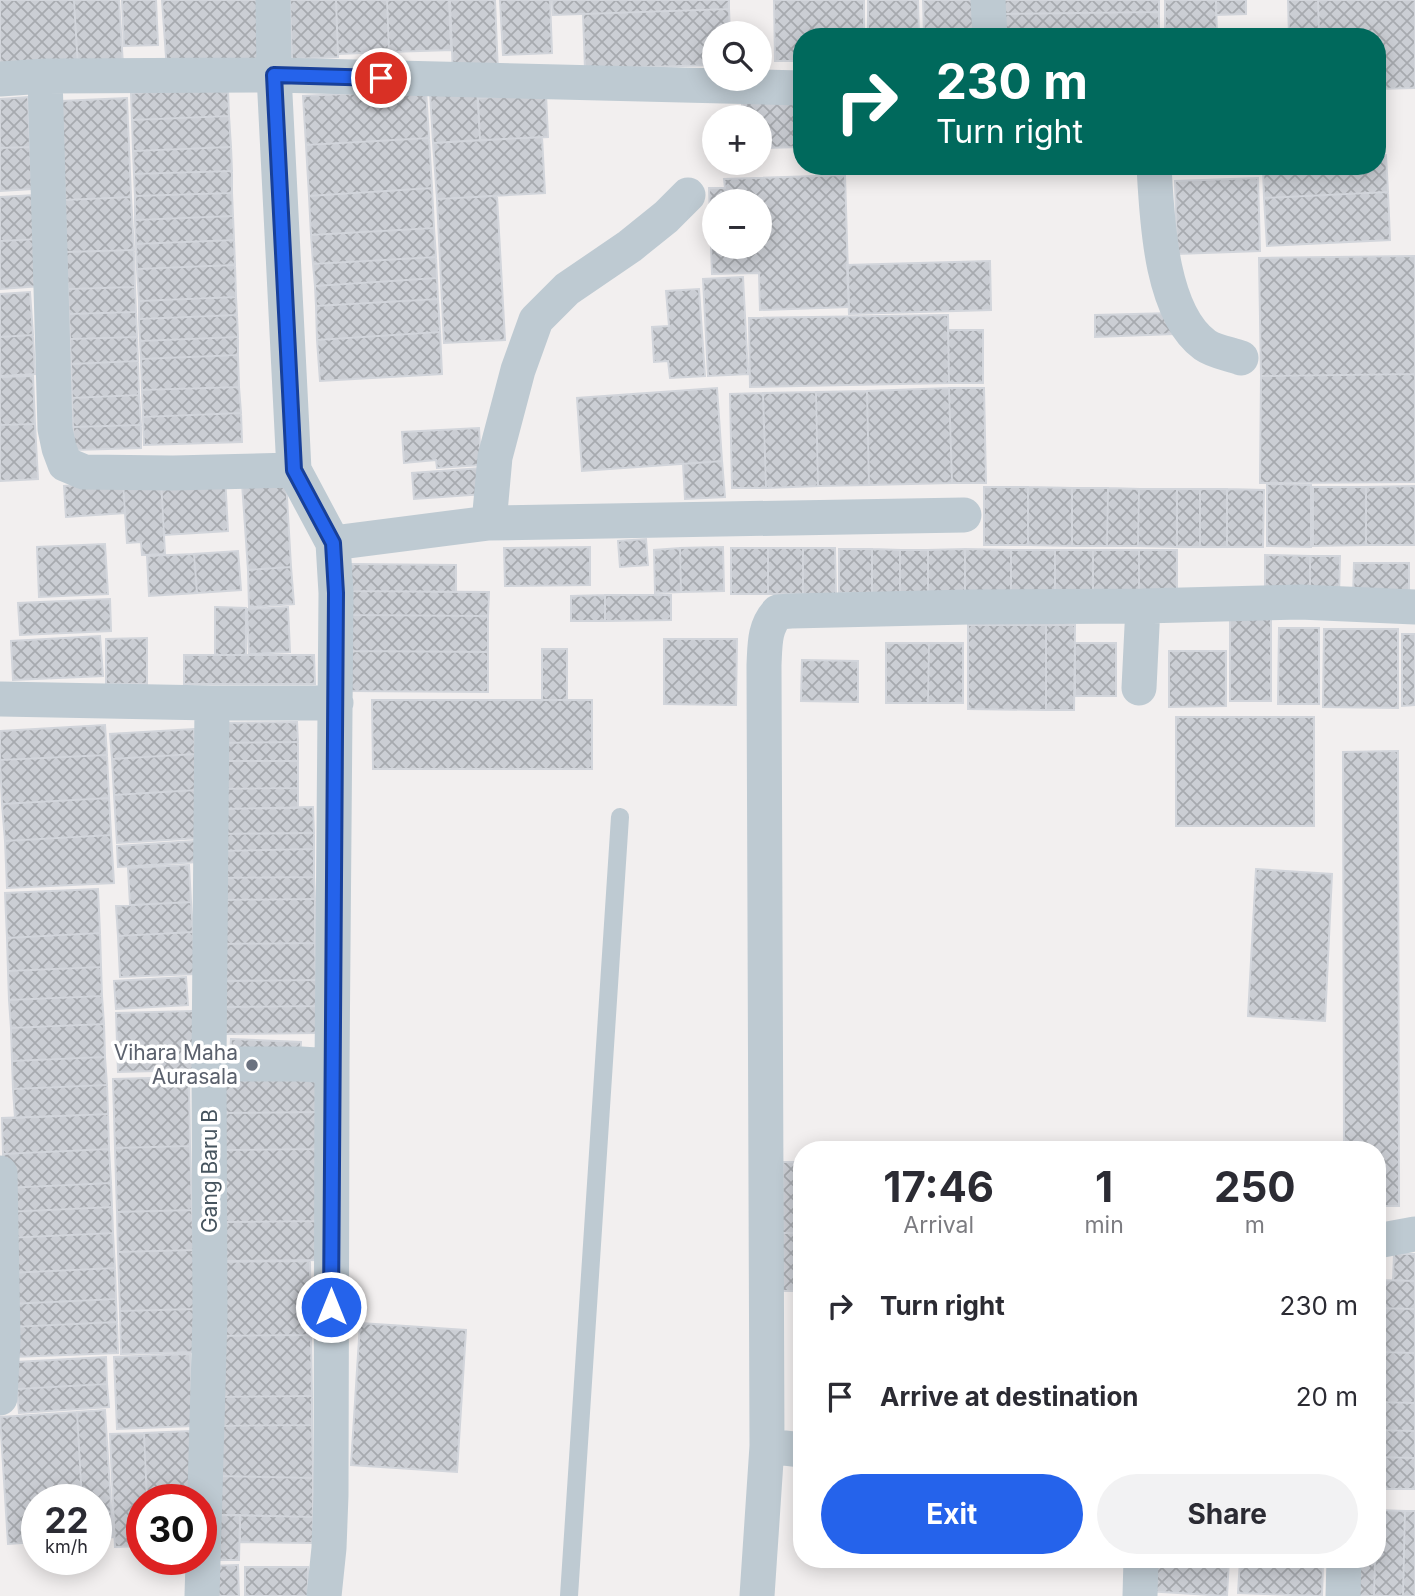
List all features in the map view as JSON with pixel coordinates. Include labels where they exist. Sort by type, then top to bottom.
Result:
[{"type":"street","points":[[273,0],[274,75],[294,470],[333,543],[336,593],[331,1495],[324,1596]]},
{"type":"street","points":[[988,0],[990,28]]},
{"type":"street","points":[[0,79],[45,76],[274,75],[793,88]]},
{"type":"street","points":[[45,76],[55,429],[65,464],[84,472],[294,470]]},
{"type":"street","points":[[1155,175],[1158,232],[1178,309],[1190,331],[1207,347],[1241,358]]},
{"type":"street","points":[[489,523],[495,457],[536,320],[567,289],[630,246],[688,195]]},
{"type":"street","points":[[333,543],[489,523],[964,515]]},
{"type":"street","points":[[757,1596],[768,1446],[764,679],[767,629],[772,618],[778,612],[791,611],[969,607],[1300,602],[1415,607]]},
{"type":"street","points":[[1139,688],[1143,606]]},
{"type":"street","points":[[0,699],[336,703]]},
{"type":"street","name":"Gang Baru B","points":[[202,1596],[210,1317],[212,703]]},
{"type":"street","points":[[209,1064],[332,1066]]},
{"type":"street","points":[[0,1173],[3,1340],[0,1398]]},
{"type":"street","points":[[1386,1239],[1415,1234]]},
{"type":"street","points":[[768,1446],[793,1449]]},
{"type":"street","points":[[1140,1596],[1142,1568]]},
{"type":"street","points":[[1343,1596],[1344,1568]]},
{"type":"lane","points":[[569,1596],[620,817]]},
{"type":"building","points":[[0,0],[74,0],[78,68],[0,73]]},
{"type":"building","points":[[74,0],[119,0],[123,65],[78,68]]},
{"type":"building","points":[[122,0],[156,0],[158,45],[124,46]]},
{"type":"building","points":[[162,0],[258,0],[262,65],[167,71]]},
{"type":"building","points":[[290,0],[336,0],[338,57],[292,59]]},
{"type":"building","points":[[336,0],[387,0],[389,52],[338,54]]},
{"type":"building","points":[[387,0],[449,0],[451,50],[389,52]]},
{"type":"building","points":[[450,0],[495,0],[498,73],[453,75]]},
{"type":"building","points":[[500,0],[550,0],[552,53],[503,55]]},
{"type":"building","points":[[552,0],[729,0],[729,9],[553,15]]},
{"type":"building","points":[[774,0],[864,0],[864,28],[793,28],[793,61],[775,61]]},
{"type":"building","points":[[868,0],[918,0],[919,28],[868,28]]},
{"type":"building","points":[[923,0],[977,0],[978,28],[924,28]]},
{"type":"building","points":[[999,0],[1159,0],[1159,12],[999,14]]},
{"type":"building","points":[[1165,0],[1216,0],[1217,28],[1165,28]]},
{"type":"building","points":[[1216,0],[1246,0],[1246,14],[1216,15]]},
{"type":"building","points":[[1288,0],[1318,0],[1319,28],[1289,28]]},
{"type":"building","points":[[1318,0],[1415,0],[1415,88],[1386,89],[1386,28],[1319,28]]},
{"type":"building","points":[[729,9],[730,21],[702,21],[702,65],[585,69],[583,14]]},
{"type":"building","points":[[1159,12],[1159,28],[999,28],[999,14]]},
{"type":"building","points":[[228,89],[229,116],[132,120],[131,93]]},
{"type":"building","points":[[477,89],[480,140],[433,143],[430,92]]},
{"type":"building","points":[[426,90],[429,138],[306,145],[303,96]]},
{"type":"building","points":[[546,94],[548,137],[480,140],[478,98]]},
{"type":"building","points":[[28,97],[30,147],[0,148],[0,99]]},
{"type":"building","points":[[127,98],[131,197],[65,200],[61,101]]},
{"type":"building","points":[[793,102],[793,147],[772,148],[772,105],[742,105]]},
{"type":"building","points":[[229,116],[231,147],[133,151],[132,120]]},
{"type":"building","points":[[542,137],[545,193],[437,199],[433,143]]},
{"type":"building","points":[[429,138],[432,188],[309,196],[306,145]]},
{"type":"building","points":[[30,147],[32,189],[0,191],[0,148]]},
{"type":"building","points":[[231,147],[232,171],[134,174],[133,151]]},
{"type":"building","points":[[1386,155],[1388,192],[1264,198],[1263,175],[1386,175]]},
{"type":"building","points":[[232,171],[232,193],[135,196],[134,174]]},
{"type":"building","points":[[845,175],[849,307],[760,310],[759,273],[712,274],[711,259],[772,259],[772,189],[709,188],[725,188],[724,179]]},
{"type":"building","points":[[1258,178],[1260,251],[1177,254],[1175,181]]},
{"type":"building","points":[[432,188],[434,228],[311,235],[309,196]]},
{"type":"building","points":[[1388,192],[1390,240],[1267,246],[1264,198]]},
{"type":"building","points":[[232,193],[233,216],[135,220],[135,196]]},
{"type":"building","points":[[36,195],[39,239],[0,241],[0,197]]},
{"type":"building","points":[[497,196],[505,340],[444,343],[437,199]]},
{"type":"building","points":[[131,197],[134,250],[66,252],[65,200]]},
{"type":"building","points":[[233,216],[234,240],[136,244],[135,220]]},
{"type":"building","points":[[434,228],[436,257],[313,264],[311,235]]},
{"type":"building","points":[[39,239],[41,286],[0,289],[0,241]]},
{"type":"building","points":[[234,240],[235,265],[137,269],[136,244]]},
{"type":"building","points":[[134,250],[135,287],[68,289],[66,252]]},
{"type":"building","points":[[1415,256],[1415,374],[1261,376],[1259,258]]},
{"type":"building","points":[[436,257],[437,278],[315,286],[313,264]]},
{"type":"building","points":[[990,261],[991,310],[849,314],[847,265]]},
{"type":"building","points":[[235,265],[236,297],[139,301],[137,269]]},
{"type":"building","points":[[743,277],[748,374],[708,376],[703,279]]},
{"type":"building","points":[[437,278],[438,299],[316,306],[315,286]]},
{"type":"building","points":[[135,287],[136,312],[69,314],[68,289]]},
{"type":"building","points":[[699,289],[705,376],[670,378],[668,361],[654,362],[652,327],[669,326],[666,291]]},
{"type":"building","points":[[30,292],[33,335],[0,337],[0,294]]},
{"type":"building","points":[[236,297],[237,315],[139,319],[139,301]]},
{"type":"building","points":[[438,299],[440,332],[317,340],[316,306]]},
{"type":"building","points":[[136,312],[137,337],[70,339],[69,314]]},
{"type":"building","points":[[1173,313],[1174,334],[1095,337],[1095,315]]},
{"type":"building","points":[[237,315],[238,337],[140,341],[139,319]]},
{"type":"building","points":[[948,315],[949,383],[750,387],[749,318]]},
{"type":"building","points":[[948,330],[983,330],[983,383],[949,383]]},
{"type":"building","points":[[440,332],[442,374],[320,381],[317,340]]},
{"type":"building","points":[[33,335],[35,374],[0,376],[0,337]]},
{"type":"building","points":[[137,337],[138,361],[71,364],[70,339]]},
{"type":"building","points":[[238,337],[238,355],[141,359],[140,341]]},
{"type":"building","points":[[238,355],[239,387],[142,390],[141,359]]},
{"type":"building","points":[[138,361],[139,395],[72,398],[71,364]]},
{"type":"building","points":[[1415,374],[1415,482],[1260,483],[1261,376]]},
{"type":"building","points":[[33,376],[35,424],[0,425],[0,377]]},
{"type":"building","points":[[239,387],[241,413],[143,417],[142,390]]},
{"type":"building","points":[[717,388],[722,461],[582,471],[577,398]]},
{"type":"building","points":[[949,388],[984,388],[986,483],[952,483]]},
{"type":"building","points":[[949,388],[952,483],[869,485],[867,391]]},
{"type":"building","points":[[867,391],[869,485],[818,486],[816,392]]},
{"type":"building","points":[[816,392],[818,486],[766,488],[763,393]]},
{"type":"building","points":[[763,393],[766,488],[732,488],[730,394]]},
{"type":"building","points":[[139,395],[141,425],[73,427],[72,398]]},
{"type":"building","points":[[241,413],[242,442],[144,445],[143,417]]},
{"type":"building","points":[[35,424],[38,479],[0,481],[0,425]]},
{"type":"building","points":[[141,425],[141,448],[74,450],[73,427]]},
{"type":"building","points":[[479,428],[481,465],[437,468],[436,460],[404,463],[402,432]]},
{"type":"building","points":[[722,461],[725,497],[685,499],[683,464]]},
{"type":"building","points":[[482,468],[484,494],[414,499],[412,473]]},
{"type":"building","points":[[225,476],[228,531],[164,535],[161,480]]},
{"type":"building","points":[[161,480],[165,554],[142,555],[141,542],[127,543],[123,482]]},
{"type":"building","points":[[286,480],[291,567],[248,570],[242,483]]},
{"type":"building","points":[[123,482],[125,513],[66,517],[64,486]]},
{"type":"building","points":[[1267,484],[1311,485],[1311,547],[1267,546]]},
{"type":"building","points":[[1415,486],[1415,545],[1366,545],[1366,487]]},
{"type":"building","points":[[984,487],[1028,487],[1028,545],[984,545]]},
{"type":"building","points":[[1028,487],[1072,488],[1072,546],[1028,545]]},
{"type":"building","points":[[1313,487],[1366,487],[1366,545],[1313,546]]},
{"type":"building","points":[[1072,488],[1108,488],[1107,546],[1072,546]]},
{"type":"building","points":[[1108,488],[1139,489],[1138,546],[1107,546]]},
{"type":"building","points":[[1139,489],[1177,489],[1177,547],[1138,546]]},
{"type":"building","points":[[1177,489],[1200,489],[1200,547],[1177,547]]},
{"type":"building","points":[[1200,489],[1227,489],[1227,547],[1200,547]]},
{"type":"building","points":[[1227,489],[1264,490],[1263,547],[1227,547]]},
{"type":"building","points":[[646,539],[648,565],[620,567],[618,541]]},
{"type":"building","points":[[105,544],[108,594],[39,597],[37,547]]},
{"type":"building","points":[[590,547],[590,585],[505,586],[504,548]]},
{"type":"building","points":[[723,547],[724,591],[681,592],[680,548]]},
{"type":"building","points":[[680,548],[681,592],[655,593],[654,550]]},
{"type":"building","points":[[731,548],[768,548],[768,594],[731,594]]},
{"type":"building","points":[[768,548],[803,548],[803,594],[768,594]]},
{"type":"building","points":[[803,548],[835,548],[836,594],[803,594]]},
{"type":"building","points":[[839,549],[872,549],[872,593],[839,593]]},
{"type":"building","points":[[872,549],[900,550],[900,594],[872,593]]},
{"type":"building","points":[[965,549],[1011,550],[1011,594],[965,593]]},
{"type":"building","points":[[965,549],[965,593],[928,593],[928,550]]},
{"type":"building","points":[[900,550],[928,550],[928,593],[900,594]]},
{"type":"building","points":[[1011,550],[1055,550],[1055,594],[1011,594]]},
{"type":"building","points":[[1055,550],[1093,550],[1093,594],[1055,594]]},
{"type":"building","points":[[1093,550],[1139,550],[1139,594],[1093,594]]},
{"type":"building","points":[[1139,550],[1177,550],[1177,594],[1139,594]]},
{"type":"building","points":[[238,551],[241,590],[197,593],[194,554]]},
{"type":"building","points":[[194,554],[197,593],[149,596],[147,556]]},
{"type":"building","points":[[1265,555],[1310,556],[1310,596],[1265,595]]},
{"type":"building","points":[[1310,556],[1340,556],[1339,596],[1310,596]]},
{"type":"building","points":[[1354,563],[1409,563],[1409,597],[1353,597]]},
{"type":"building","points":[[350,564],[456,565],[456,592],[351,591]]},
{"type":"building","points":[[291,567],[294,604],[249,607],[248,570]]},
{"type":"building","points":[[351,591],[489,592],[488,616],[350,615]]},
{"type":"building","points":[[605,595],[671,595],[671,620],[605,621]]},
{"type":"building","points":[[605,595],[605,621],[571,621],[571,596]]},
{"type":"building","points":[[110,599],[111,631],[20,635],[18,603]]},
{"type":"building","points":[[215,607],[246,608],[246,655],[215,655]]},
{"type":"building","points":[[288,607],[290,652],[249,654],[247,609]]},
{"type":"building","points":[[350,615],[488,616],[488,652],[350,651]]},
{"type":"building","points":[[1230,619],[1271,619],[1271,701],[1230,701]]},
{"type":"building","points":[[968,625],[1046,625],[1046,710],[968,709]]},
{"type":"building","points":[[1046,625],[1075,625],[1074,710],[1046,710]]},
{"type":"building","points":[[1279,628],[1319,628],[1319,704],[1278,704]]},
{"type":"building","points":[[1324,629],[1398,629],[1398,708],[1323,707]]},
{"type":"building","points":[[1402,634],[1415,634],[1415,705],[1402,706]]},
{"type":"building","points":[[100,636],[103,676],[13,680],[11,641]]},
{"type":"building","points":[[147,638],[147,684],[106,684],[106,639]]},
{"type":"building","points":[[664,639],[737,639],[736,705],[664,704]]},
{"type":"building","points":[[886,643],[929,643],[928,703],[886,703]]},
{"type":"building","points":[[929,643],[963,643],[963,703],[928,703]]},
{"type":"building","points":[[1075,643],[1116,643],[1116,696],[1075,696]]},
{"type":"building","points":[[542,649],[567,649],[567,700],[542,700]]},
{"type":"building","points":[[350,651],[488,652],[488,692],[350,691]]},
{"type":"building","points":[[1169,651],[1226,651],[1226,706],[1169,707]]},
{"type":"building","points":[[184,655],[314,655],[315,684],[184,684]]},
{"type":"building","points":[[802,660],[858,661],[858,702],[801,701]]},
{"type":"building","points":[[372,700],[592,700],[592,769],[373,769]]},
{"type":"building","points":[[1176,717],[1314,717],[1314,826],[1176,826]]},
{"type":"building","points":[[297,722],[298,742],[217,743],[216,723]]},
{"type":"building","points":[[105,725],[107,755],[0,760],[0,731]]},
{"type":"building","points":[[194,729],[195,754],[112,759],[110,734]]},
{"type":"building","points":[[298,742],[298,761],[217,761],[217,743]]},
{"type":"building","points":[[1398,751],[1399,1206],[1386,1206],[1386,1141],[1344,1141],[1343,752]]},
{"type":"building","points":[[195,754],[197,790],[114,795],[112,759]]},
{"type":"building","points":[[107,755],[109,798],[2,804],[0,760]]},
{"type":"building","points":[[217,761],[298,761],[298,788],[217,789]]},
{"type":"building","points":[[298,788],[298,808],[217,809],[217,789]]},
{"type":"building","points":[[197,790],[200,838],[117,843],[114,795]]},
{"type":"building","points":[[109,798],[111,835],[5,841],[2,804]]},
{"type":"building","points":[[313,807],[314,833],[218,834],[217,809]]},
{"type":"building","points":[[314,833],[314,849],[218,851],[218,834]]},
{"type":"building","points":[[111,835],[114,883],[7,888],[5,841]]},
{"type":"building","points":[[195,841],[197,862],[118,867],[117,846]]},
{"type":"building","points":[[314,849],[314,877],[218,878],[218,851]]},
{"type":"building","points":[[189,865],[191,902],[130,905],[128,868]]},
{"type":"building","points":[[1256,869],[1332,874],[1325,1021],[1248,1016]]},
{"type":"building","points":[[314,877],[315,899],[219,900],[218,878]]},
{"type":"building","points":[[98,889],[100,933],[7,938],[5,893]]},
{"type":"building","points":[[315,899],[315,943],[219,944],[219,900]]},
{"type":"building","points":[[191,902],[193,932],[118,936],[116,906]]},
{"type":"building","points":[[193,932],[195,974],[120,977],[118,936]]},
{"type":"building","points":[[100,933],[101,967],[8,971],[7,938]]},
{"type":"building","points":[[315,943],[316,980],[220,981],[219,944]]},
{"type":"building","points":[[101,967],[102,996],[9,1000],[8,971]]},
{"type":"building","points":[[186,977],[188,1005],[116,1009],[114,981]]},
{"type":"building","points":[[316,980],[316,1006],[220,1007],[220,981]]},
{"type":"building","points":[[102,996],[104,1024],[11,1028],[9,1000]]},
{"type":"building","points":[[316,1006],[316,1033],[220,1034],[220,1007]]},
{"type":"building","points":[[193,1011],[195,1070],[118,1072],[116,1013]]},
{"type":"building","points":[[104,1024],[105,1057],[12,1061],[11,1028]]},
{"type":"building","points":[[231,1039],[301,1042],[300,1059],[230,1057]]},
{"type":"building","points":[[105,1057],[107,1085],[13,1089],[12,1061]]},
{"type":"building","points":[[317,1072],[318,1112],[222,1113],[221,1073]]},
{"type":"building","points":[[189,1077],[190,1146],[115,1148],[113,1079]]},
{"type":"building","points":[[107,1085],[108,1114],[15,1118],[13,1089]]},
{"type":"building","points":[[318,1112],[318,1149],[222,1150],[222,1113]]},
{"type":"building","points":[[108,1114],[109,1149],[3,1154],[2,1118]]},
{"type":"building","points":[[190,1146],[192,1210],[117,1212],[115,1148]]},
{"type":"building","points":[[109,1149],[111,1183],[5,1188],[3,1154]]},
{"type":"building","points":[[318,1149],[319,1221],[223,1222],[222,1150]]},
{"type":"building","points":[[783,1162],[793,1162],[793,1233],[782,1233]]},
{"type":"building","points":[[111,1183],[112,1207],[6,1212],[5,1188]]},
{"type":"building","points":[[112,1207],[113,1233],[7,1238],[6,1212]]},
{"type":"building","points":[[192,1210],[194,1250],[118,1252],[117,1212]]},
{"type":"building","points":[[319,1221],[320,1260],[224,1261],[223,1222]]},
{"type":"building","points":[[113,1233],[115,1268],[9,1273],[7,1238]]},
{"type":"building","points":[[782,1233],[793,1233],[793,1291],[782,1291]]},
{"type":"building","points":[[194,1250],[195,1309],[120,1311],[118,1252]]},
{"type":"building","points":[[1394,1254],[1415,1254],[1415,1281],[1393,1280]]},
{"type":"building","points":[[310,1261],[311,1335],[216,1336],[215,1262]]},
{"type":"building","points":[[115,1268],[116,1299],[10,1304],[9,1273]]},
{"type":"building","points":[[1386,1280],[1415,1281],[1415,1309],[1386,1308]]},
{"type":"building","points":[[116,1299],[117,1322],[11,1327],[10,1304]]},
{"type":"building","points":[[1386,1308],[1415,1309],[1415,1353],[1386,1352]]},
{"type":"building","points":[[195,1309],[196,1352],[121,1354],[120,1311]]},
{"type":"building","points":[[117,1322],[118,1353],[12,1357],[11,1327]]},
{"type":"building","points":[[360,1323],[466,1330],[457,1472],[351,1465]]},
{"type":"building","points":[[311,1335],[312,1396],[216,1397],[216,1336]]},
{"type":"building","points":[[1386,1352],[1415,1353],[1415,1403],[1386,1402]]},
{"type":"building","points":[[190,1354],[193,1426],[117,1429],[114,1357]]},
{"type":"building","points":[[106,1357],[107,1384],[17,1389],[16,1362]]},
{"type":"building","points":[[107,1384],[109,1407],[19,1413],[17,1389]]},
{"type":"building","points":[[312,1396],[312,1425],[217,1426],[216,1397]]},
{"type":"building","points":[[1386,1402],[1415,1403],[1415,1431],[1386,1430]]},
{"type":"building","points":[[105,1410],[110,1484],[81,1484],[77,1412]]},
{"type":"building","points":[[77,1412],[81,1484],[21,1484],[21,1543],[8,1544],[0,1417]]},
{"type":"building","points":[[312,1425],[313,1478],[216,1476],[217,1426]]},
{"type":"building","points":[[1386,1430],[1415,1431],[1415,1458],[1386,1457]]},
{"type":"building","points":[[191,1431],[193,1484],[146,1484],[144,1433]]},
{"type":"building","points":[[144,1433],[146,1484],[126,1484],[126,1547],[115,1547],[110,1434]]},
{"type":"building","points":[[1386,1457],[1415,1458],[1415,1489],[1386,1489]]},
{"type":"building","points":[[216,1476],[313,1478],[313,1517],[217,1515]]},
{"type":"building","points":[[1386,1510],[1405,1511],[1403,1596],[1374,1596],[1375,1568],[1386,1568]]},
{"type":"building","points":[[1405,1511],[1415,1511],[1415,1596],[1403,1596]]},
{"type":"building","points":[[217,1515],[240,1515],[239,1560],[217,1560]]},
{"type":"building","points":[[240,1515],[313,1517],[313,1543],[240,1542]]},
{"type":"building","points":[[238,1565],[239,1596],[211,1596],[210,1575],[217,1575],[217,1566]]},
{"type":"building","points":[[245,1567],[308,1567],[308,1596],[245,1596]]},
{"type":"building","points":[[1147,1568],[1229,1568],[1227,1596],[1146,1591]]},
{"type":"building","points":[[1240,1568],[1323,1568],[1322,1596],[1238,1593]]},
{"type":"building","points":[[1351,1568],[1375,1568],[1374,1596],[1350,1596]]},
{"type":"place","name":"Vihara Maha Aurasala","points":[[252,1065]]},
{"type":"route","points":[[331,1307],[336,593],[333,543],[294,470],[274,75],[381,78]]}]
